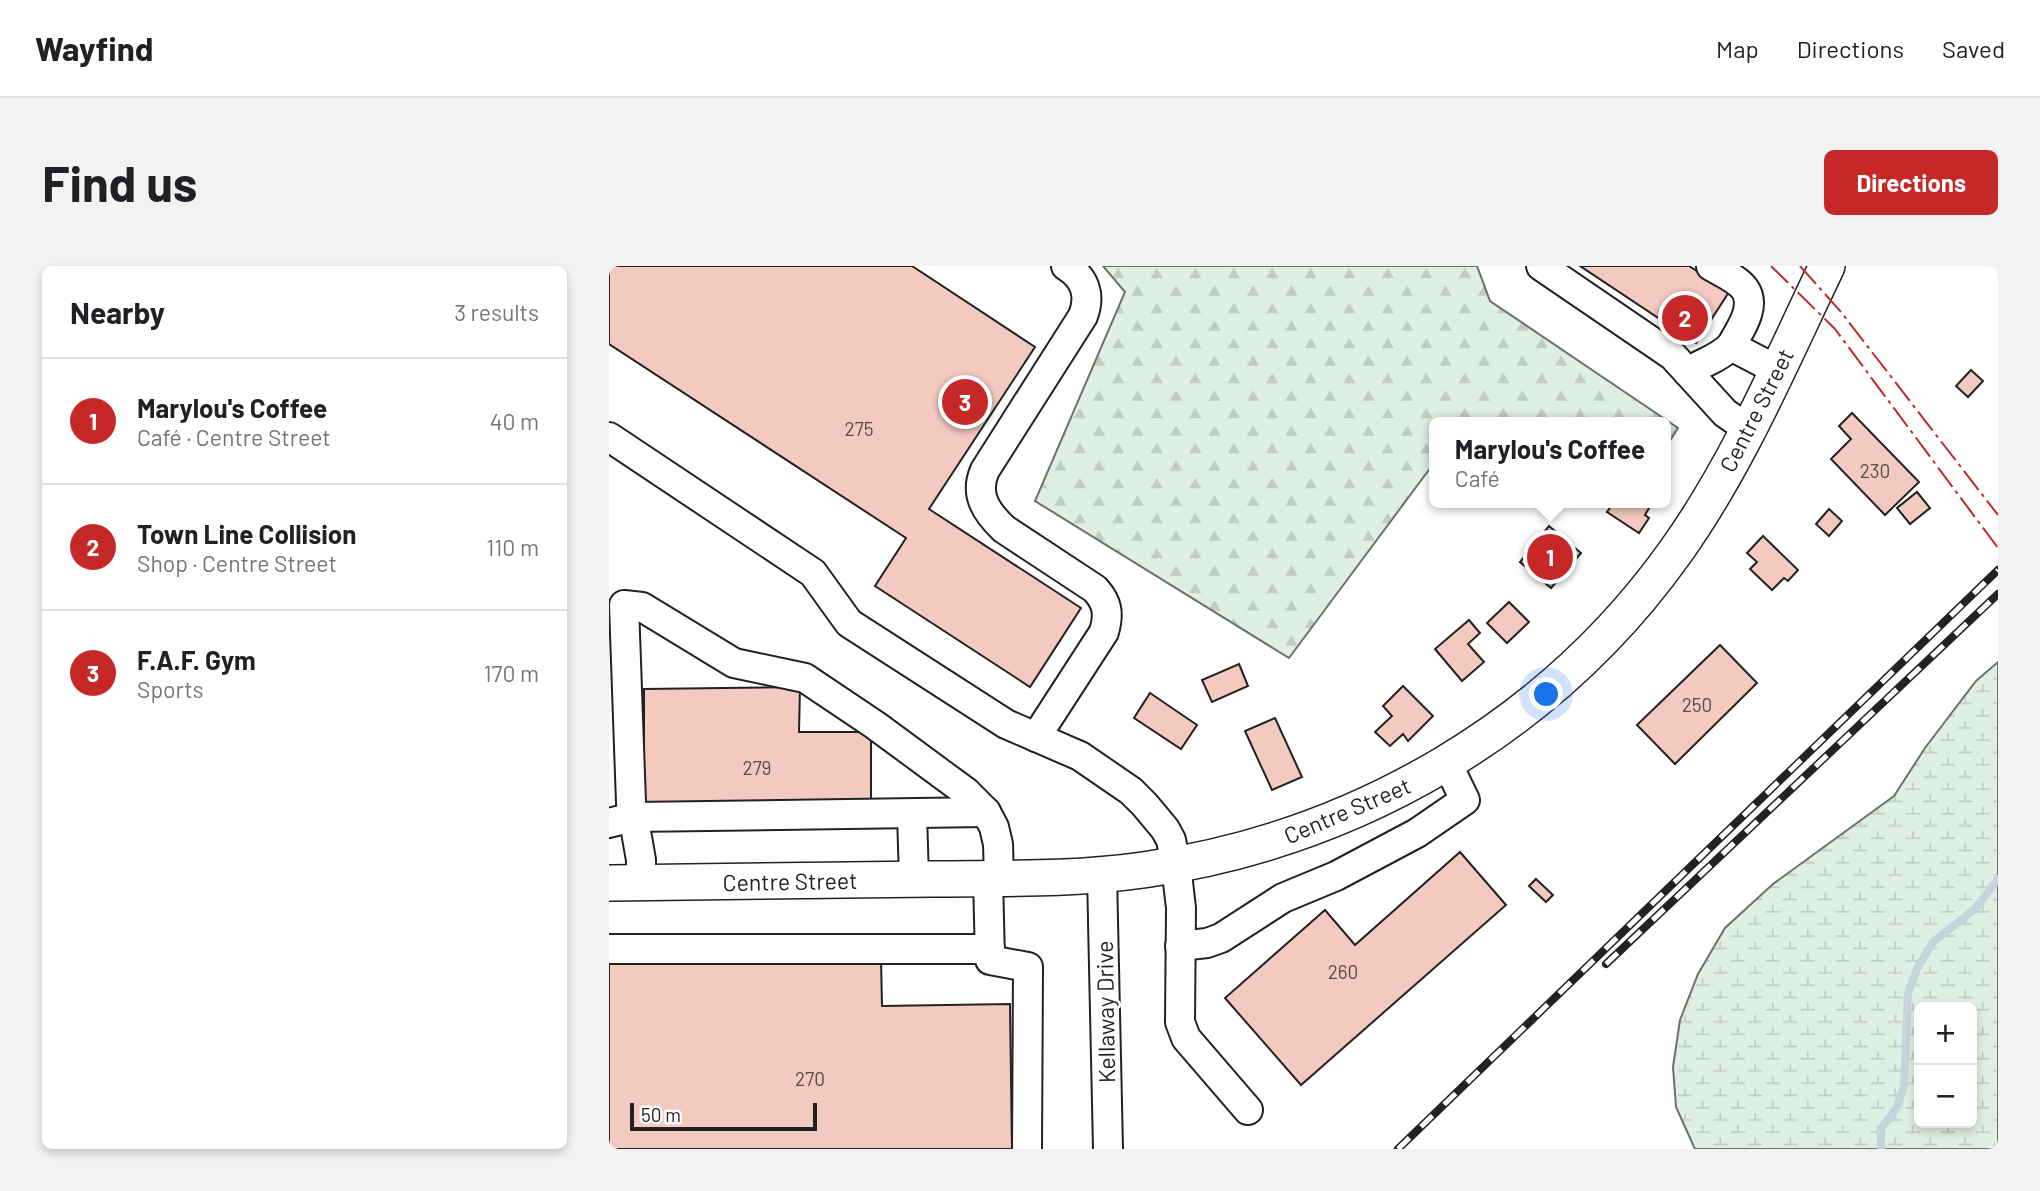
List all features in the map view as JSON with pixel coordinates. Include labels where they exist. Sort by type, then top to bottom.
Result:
[{"type":"main road","name":"Centre Street","points":[[625,882],[1102,875],[1175,865],[1246,849],[1312,829],[1396,792],[1447,763],[1502,726],[1548,690],[1624,616],[1660,573],[1697,521],[1748,429],[1828,266]]},
{"type":"street","points":[[1037,737],[1104,632],[1108,619],[1107,608],[1103,598],[1094,589],[1004,529],[993,518],[981,497],[980,486],[985,470],[1083,316],[1087,291],[1081,279],[1066,266]]},
{"type":"street","points":[[1541,266],[1673,356],[1725,413],[1748,429]]},
{"type":"street","points":[[1688,372],[1702,363],[1719,358],[1731,346],[1745,321],[1748,298],[1744,288],[1711,266]]},
{"type":"street","points":[[1731,346],[1777,370]]},
{"type":"street","points":[[609,437],[813,573],[849,622],[1006,724],[1080,756],[1131,791],[1158,818],[1171,840],[1181,908],[1179,946],[1182,1030],[1248,1110]]},
{"type":"street","points":[[625,882],[641,860],[621,820],[617,604],[642,607],[734,663],[805,678],[944,775],[986,812],[994,827],[990,960],[1028,967],[1027,1149]]},
{"type":"street","points":[[1179,946],[1207,943],[1221,938],[1283,898],[1336,876],[1417,832],[1465,800],[1447,763]]},
{"type":"street","points":[[621,820],[986,812]]},
{"type":"street","points":[[912,814],[914,879]]},
{"type":"street","name":"Kellaway Drive","points":[[1102,875],[1108,1149]]},
{"type":"street","points":[[609,948],[990,949]]},
{"type":"green space","points":[[1103,266],[1477,266],[1490,301],[1662,417],[1429,417],[1429,470],[1289,658],[1035,501],[1125,292]]},
{"type":"green space","points":[[1671,423],[1678,428],[1671,439]]},
{"type":"green space","points":[[1998,662],[1998,1149],[1695,1149],[1676,1107],[1673,1067],[1680,1020],[1698,974],[1725,928],[1773,884],[1894,796],[1925,748],[1976,681]]},
{"type":"building","points":[[609,266],[912,266],[1035,347],[929,509],[1081,608],[1030,687],[875,586],[906,538],[609,344]]},
{"type":"building","points":[[1580,266],[1689,266],[1729,292],[1696,343]]},
{"type":"building","points":[[1971,370],[1983,381],[1968,397],[1956,386]]},
{"type":"building","points":[[1852,413],[1919,482],[1885,515],[1831,459],[1851,439],[1839,426]]},
{"type":"building","points":[[1917,492],[1930,508],[1910,524],[1897,508]]},
{"type":"building","points":[[1610,508],[1649,508],[1645,515],[1649,518],[1639,533],[1607,512]]},
{"type":"building","points":[[1829,509],[1842,521],[1829,536],[1816,524]]},
{"type":"building","points":[[1549,526],[1581,553],[1551,588],[1520,562]]},
{"type":"building","points":[[1763,536],[1798,570],[1788,581],[1784,578],[1772,590],[1750,569],[1757,562],[1747,553]]},
{"type":"building","points":[[1509,602],[1529,622],[1507,643],[1487,623]]},
{"type":"building","points":[[1469,620],[1480,633],[1468,644],[1484,662],[1462,681],[1435,649]]},
{"type":"building","points":[[1720,645],[1757,683],[1675,764],[1637,725]]},
{"type":"building","points":[[1239,664],[1248,686],[1212,702],[1202,680]]},
{"type":"building","points":[[1403,686],[1433,716],[1408,741],[1403,734],[1390,746],[1375,732],[1392,716],[1383,706]]},
{"type":"building","points":[[800,687],[799,732],[871,732],[871,801],[644,803],[644,689]]},
{"type":"building","points":[[1150,693],[1197,725],[1181,749],[1134,718]]},
{"type":"building","points":[[1275,718],[1302,777],[1272,790],[1245,731]]},
{"type":"building","points":[[1460,852],[1506,905],[1301,1085],[1225,998],[1325,910],[1355,945]]},
{"type":"building","points":[[1536,879],[1553,895],[1546,902],[1529,886]]},
{"type":"building","points":[[881,958],[882,1006],[1010,1004],[1012,1149],[609,1149],[609,962]]},
{"type":"waterway","points":[[1881,1149],[1881,1129],[1897,1107],[1904,1086],[1908,993],[1917,969],[1933,942],[1976,908],[1998,879]]},
{"type":"railway","points":[[1398,1149],[1998,570]]},
{"type":"railway","points":[[1606,964],[1998,594]]},
{"type":"power","points":[[1771,266],[1835,329],[1998,548]]},
{"type":"power","points":[[1800,266],[1841,312],[1998,515]]},
{"type":"place","name":"Town Line Collision","points":[[1685,318]]},
{"type":"place","name":"F.A.F. Gym","points":[[965,402]]},
{"type":"place","name":"Marylou's Coffee","points":[[1550,557]]}]
